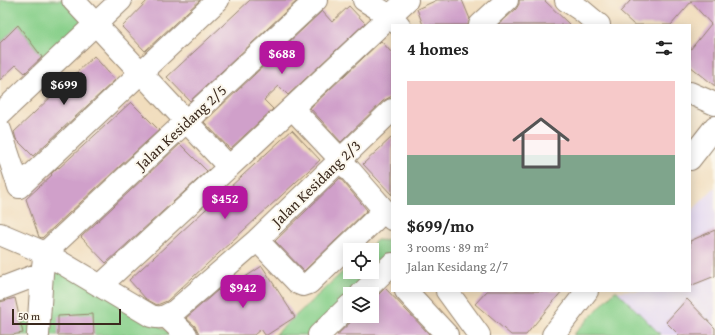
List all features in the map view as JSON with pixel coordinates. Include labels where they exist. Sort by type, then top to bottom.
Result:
[{"type":"street","points":[[73,0],[229,167]]},
{"type":"street","points":[[0,114],[121,0]]},
{"type":"street","points":[[0,130],[19,187],[218,0]]},
{"type":"street","name":"Jalan Kesidang 2/5","points":[[43,263],[187,122],[316,0]]},
{"type":"street","points":[[364,0],[395,20]]},
{"type":"street","points":[[100,286],[292,108],[395,20],[406,0]]},
{"type":"street","points":[[486,23],[508,0]]},
{"type":"street","points":[[579,3],[598,24]]},
{"type":"street","points":[[691,93],[715,104]]},
{"type":"street","points":[[257,240],[298,283],[303,285],[309,283],[388,215],[292,108]]},
{"type":"street","name":"Jalan Kesidang 2/3","points":[[166,316],[175,311],[257,240],[391,111]]},
{"type":"street","points":[[691,158],[715,127]]},
{"type":"street","points":[[0,234],[43,263],[100,286],[151,316],[159,318],[166,316],[186,335]]},
{"type":"street","points":[[0,289],[43,263]]},
{"type":"street","points":[[38,335],[43,263]]},
{"type":"street","points":[[369,287],[390,270]]},
{"type":"street","points":[[407,292],[447,335]]},
{"type":"street","points":[[553,335],[586,292]]},
{"type":"street","points":[[456,295],[479,335]]},
{"type":"street","points":[[319,335],[343,312]]},
{"type":"shaded area","points":[[715,187],[715,335],[573,335],[614,292],[691,292],[691,212]]},
{"type":"green space","points":[[0,0],[73,0],[95,24],[47,63],[18,25],[0,43]]},
{"type":"green space","points":[[377,240],[391,241],[391,263],[379,275],[379,243],[374,243]]},
{"type":"green space","points":[[45,253],[129,303],[172,335],[0,335],[0,319],[39,322]]},
{"type":"green space","points":[[343,272],[343,279],[375,279],[367,287],[343,287],[343,311],[319,335],[275,335]]},
{"type":"green space","points":[[614,292],[618,292],[661,335],[573,335]]},
{"type":"building","points":[[148,0],[200,0],[145,51],[122,27]]},
{"type":"building","points":[[250,0],[298,0],[190,101],[167,77]]},
{"type":"building","points":[[437,0],[462,0],[470,19],[468,24],[423,24],[417,9]]},
{"type":"building","points":[[519,0],[544,0],[569,24],[499,24],[516,9],[519,4]]},
{"type":"building","points":[[631,0],[715,0],[715,86],[691,67],[691,49],[711,24],[691,2],[672,24],[633,24],[620,12]]},
{"type":"building","points":[[349,6],[365,23],[288,95],[279,86],[264,100],[273,109],[230,149],[204,122],[322,11],[332,22]]},
{"type":"building","points":[[18,25],[42,57],[25,73],[16,65],[0,80],[0,43]]},
{"type":"building","points":[[381,41],[391,52],[391,97],[383,101],[341,142],[310,108]]},
{"type":"building","points":[[94,56],[115,80],[33,156],[16,139],[14,132]]},
{"type":"building","points":[[131,102],[159,130],[42,238],[39,237],[26,199],[52,175],[51,174],[58,167],[59,168]]},
{"type":"building","points":[[292,130],[320,160],[167,301],[157,305],[146,299],[129,280]]},
{"type":"building","points":[[391,138],[391,194],[363,164]]},
{"type":"building","points":[[180,144],[207,171],[106,263],[81,237]]},
{"type":"building","points":[[340,178],[367,210],[304,271],[275,241]]},
{"type":"building","points":[[715,230],[715,276],[691,286],[691,241]]},
{"type":"building","points":[[262,266],[295,317],[267,335],[265,335],[261,329],[254,335],[200,335],[195,326],[186,318],[218,290],[221,293]]},
{"type":"building","points":[[385,288],[430,335],[337,335],[350,323],[379,323],[379,294]]},
{"type":"building","points":[[486,292],[561,292],[526,335],[511,335],[475,304]]},
{"type":"building","points":[[15,298],[23,333],[0,335],[0,302]]},
{"type":"building","points":[[687,299],[715,328],[715,335],[679,335],[666,322]]},
{"type":"building","points":[[93,314],[94,335],[58,335],[58,316]]}]
